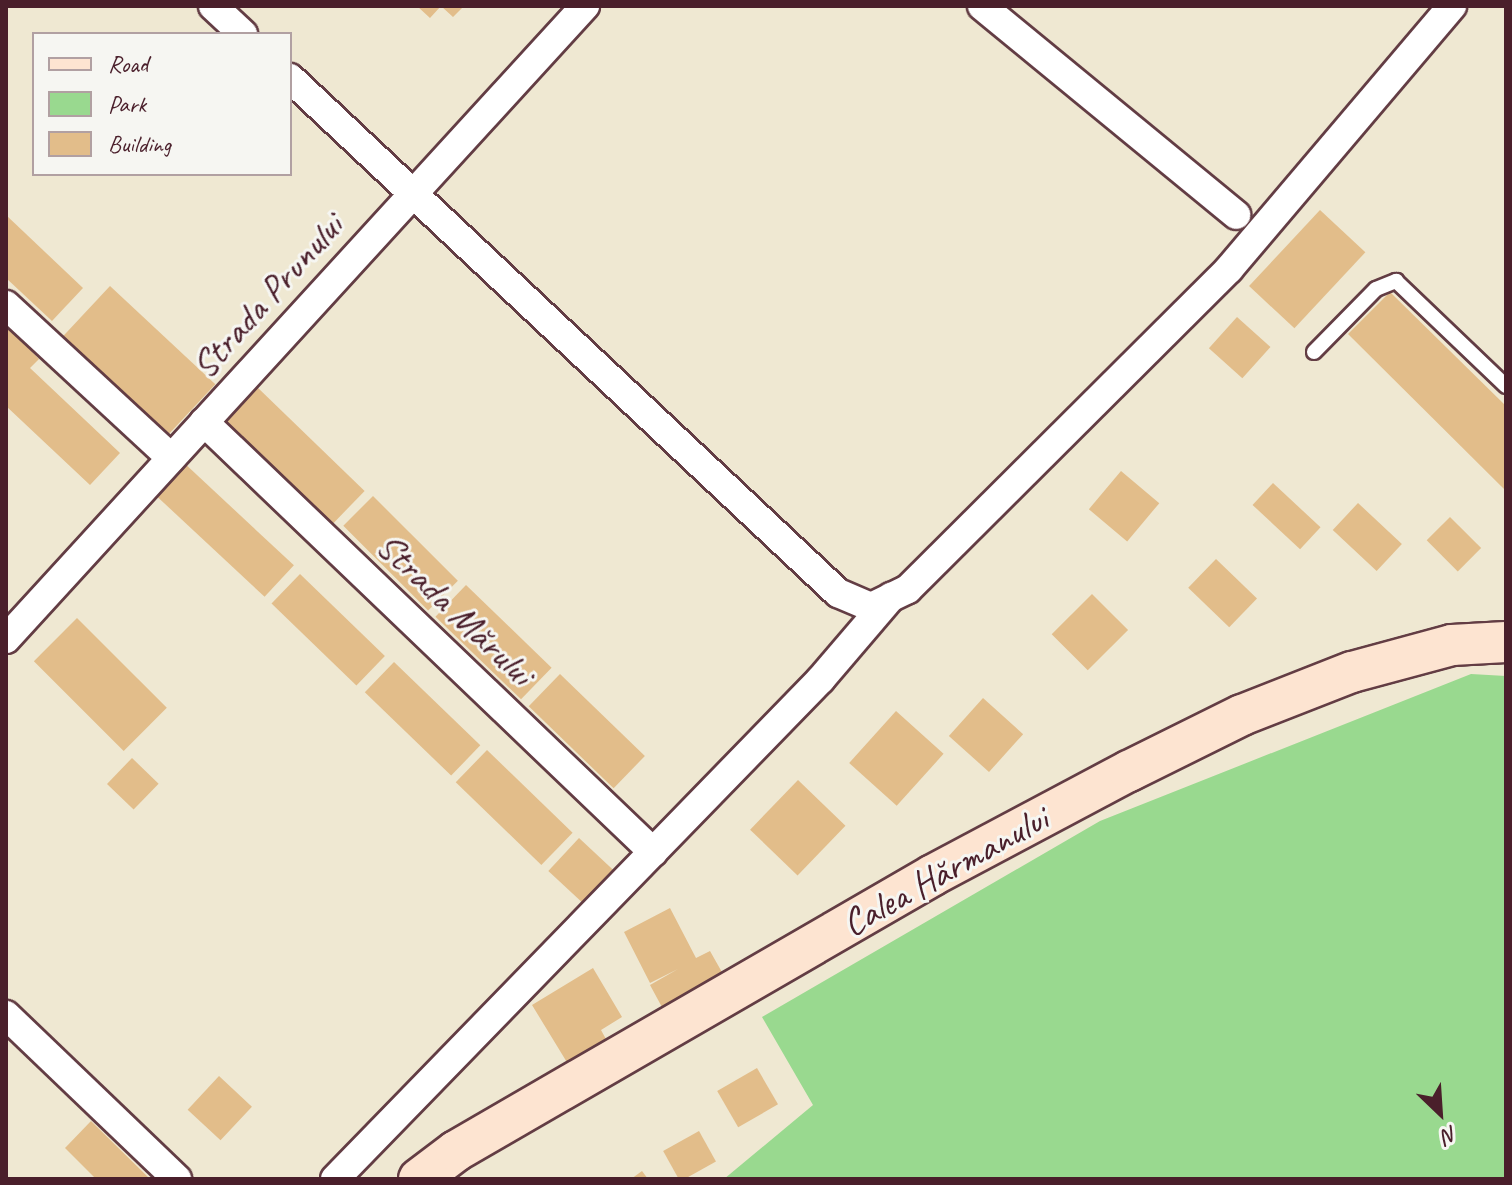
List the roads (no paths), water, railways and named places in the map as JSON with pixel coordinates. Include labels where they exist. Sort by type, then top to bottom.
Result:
[{"type":"main road","name":"Calea Hărmanului","points":[[419,1179],[468,1144],[933,875],[1242,715],[1352,672],[1452,645],[1506,642]]},
{"type":"street","points":[[213,6],[241,32]]},
{"type":"street","name":"Strada Prunului","points":[[6,639],[585,6]]},
{"type":"street","points":[[982,6],[1236,215]]},
{"type":"street","points":[[292,80],[838,593],[871,607],[908,589],[1057,446],[1229,269],[1452,6]]},
{"type":"street","points":[[6,305],[171,458]]},
{"type":"street","name":"Strada Mărului","points":[[204,422],[653,852]]},
{"type":"street","points":[[335,1179],[821,679],[891,597]]},
{"type":"street","points":[[6,1015],[177,1179]]},
{"type":"lane","points":[[1314,352],[1376,289],[1396,281],[1506,386]]}]
